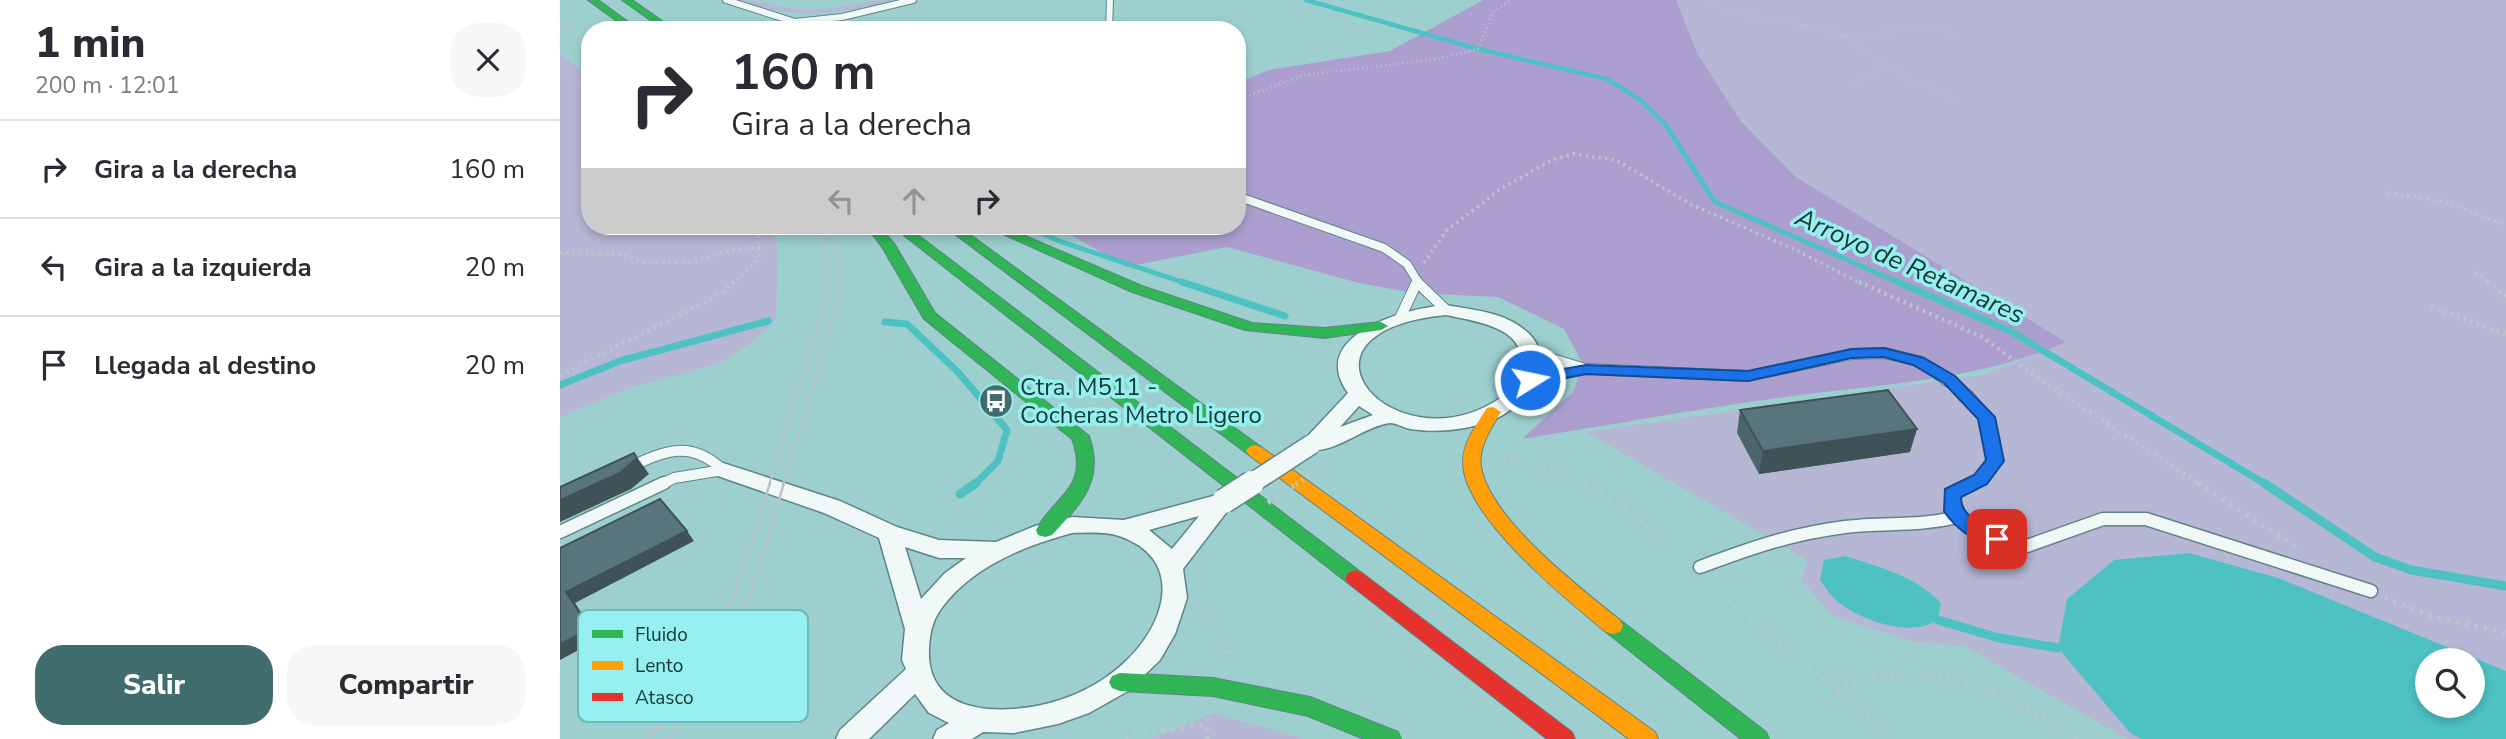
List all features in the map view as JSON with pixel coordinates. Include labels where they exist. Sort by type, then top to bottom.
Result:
[{"type":"highway","points":[[592,0],[622,21]]},
{"type":"highway","points":[[626,0],[658,21]]},
{"type":"highway","points":[[882,235],[909,291],[929,316],[1080,436],[1087,447],[1091,460],[1087,473],[1045,530]]},
{"type":"highway","points":[[910,235],[1564,739]]},
{"type":"highway","points":[[962,235],[1647,739]]},
{"type":"highway","points":[[1013,235],[1137,289],[1250,327],[1324,332],[1391,322]]},
{"type":"highway","points":[[1493,412],[1477,440],[1472,459],[1472,471],[1484,499],[1542,564],[1616,628],[1758,739]]},
{"type":"highway","points":[[1120,681],[1213,687],[1310,707],[1390,739]]},
{"type":"street","points":[[1446,310],[1485,316],[1502,322],[1526,341],[1534,366],[1530,380],[1516,398],[1493,412],[1468,420],[1441,424],[1413,423],[1388,417],[1370,408],[1357,396],[1347,371],[1350,358],[1367,335],[1391,322],[1446,310]]},
{"type":"street","points":[[1312,444],[1357,396]]},
{"type":"street","points":[[1123,528],[1224,501],[1312,444],[1388,417]]},
{"type":"street","points":[[723,470],[832,507],[888,533],[939,550],[996,550]]},
{"type":"street","points":[[1172,566],[1224,501]]},
{"type":"street","points":[[888,533],[917,627],[917,675],[929,696],[950,711],[978,721],[1013,722],[1051,715],[1087,701],[1120,681],[1151,653],[1170,622],[1177,592],[1172,566],[1160,550],[1144,537],[1123,528],[1099,525],[1045,530],[996,550],[969,567],[932,602],[917,627]]},
{"type":"street","points":[[850,739],[917,675]]},
{"type":"street","points":[[947,739],[978,721]]},
{"type":"lane","points":[[726,0],[792,21]]},
{"type":"lane","points":[[804,21],[842,17],[912,0]]},
{"type":"lane","points":[[1109,21],[1110,0]]},
{"type":"lane","points":[[1246,199],[1384,248],[1407,264],[1416,279],[1446,310]]},
{"type":"lane","points":[[1391,322],[1416,279]]},
{"type":"lane","points":[[1532,353],[1586,369]]},
{"type":"lane","points":[[1530,380],[1586,369],[1748,376],[1852,354],[1884,353],[1919,362],[1969,396],[1986,417],[1991,430],[1995,461],[1980,480],[1952,494],[1954,511],[1969,527],[1997,539],[2027,546],[2103,519],[2146,519],[2371,591]]},
{"type":"lane","points":[[620,471],[653,456],[689,450],[701,451],[723,470]]},
{"type":"lane","points":[[560,532],[674,478],[723,470]]},
{"type":"lane","points":[[1700,566],[1775,539],[1848,527],[1926,525],[1958,517]]},
{"type":"path","points":[[1246,97],[1312,73],[1446,59],[1478,49],[1493,12],[1512,0]]},
{"type":"path","points":[[1712,0],[1725,12],[1819,28],[1845,36],[1888,68],[1956,98]]},
{"type":"path","points":[[1845,36],[1889,32],[1911,25],[1954,33]]},
{"type":"path","points":[[560,68],[581,85]]},
{"type":"path","points":[[1849,86],[1888,68]]},
{"type":"path","points":[[1416,279],[1446,230],[1510,184],[1552,160],[1574,154],[1616,160],[1692,205],[1794,249],[1869,287],[1982,337],[2038,378],[2304,553]]},
{"type":"path","points":[[2388,192],[2444,202],[2506,225]]},
{"type":"path","points":[[560,375],[721,294],[759,259],[760,235]]},
{"type":"path","points":[[560,253],[622,254],[645,262],[689,262],[734,250],[761,247]]},
{"type":"path","points":[[2476,272],[2506,297]]},
{"type":"path","points":[[2431,307],[2506,334]]},
{"type":"path","points":[[1418,440],[1449,456],[1525,460],[1563,471],[1626,508],[1700,566],[1720,595],[1898,739]]},
{"type":"path","points":[[1261,508],[1343,454]]},
{"type":"path","points":[[1220,536],[1250,515]]},
{"type":"path","points":[[1196,588],[1200,605],[1228,653],[1213,687]]},
{"type":"path","points":[[2371,591],[2432,617],[2506,633]]},
{"type":"path","points":[[1835,690],[1891,673],[1950,676],[2004,695],[2082,739]]},
{"type":"path","points":[[1126,739],[1134,734],[1206,725]]},
{"type":"shaded area","points":[[738,0],[804,10],[893,0],[853,10],[796,13],[777,11]]},
{"type":"shaded area","points":[[1483,0],[1676,0],[1697,53],[1740,120],[1796,177],[2066,342],[2032,355],[1963,373],[1752,402],[1522,439],[1573,392],[1583,364],[1564,329],[1498,297],[1413,293],[1359,283],[1227,247],[1126,267],[1071,235],[1246,235],[1246,79],[1269,70],[1390,51]]},
{"type":"shaded area","points":[[1676,0],[2506,0],[2506,739],[2127,739],[1964,646],[1915,642],[1834,617],[1801,580],[1807,560],[1586,432],[1983,375],[2066,342],[1796,177],[1740,120],[1701,63]]},
{"type":"shaded area","points":[[560,54],[581,70],[581,235],[773,235],[778,248],[776,319],[752,342],[720,363],[629,388],[560,417]]},
{"type":"shaded area","points":[[1214,713],[1304,739],[1151,739]]},
{"type":"water","points":[[2189,553],[2278,578],[2450,648],[2415,648],[2415,718],[2485,718],[2485,662],[2506,671],[2506,739],[2142,739],[2130,733],[2058,648],[2067,599],[2114,560]]},
{"type":"water","points":[[1845,556],[1896,574],[1920,586],[1941,603],[1938,620],[1927,625],[1901,627],[1873,621],[1848,609],[1838,602],[1820,580],[1824,560]]},
{"type":"building","points":[[1888,390],[1917,429],[1763,451],[1740,410]]},
{"type":"building","points":[[634,453],[637,458],[620,473],[560,500],[560,487]]},
{"type":"building","points":[[660,499],[687,531],[566,592],[578,610],[578,635],[560,644],[560,548]]},
{"type":"waterway","name":"Arroyo de Retamares","points":[[1306,0],[1478,49],[1607,79],[1640,100],[1665,124]]},
{"type":"waterway","name":"Arroyo de Retamares","points":[[1665,124],[1715,202],[1902,284]]},
{"type":"waterway","points":[[1046,235],[1182,282]]},
{"type":"waterway","points":[[1182,282],[1285,316]]},
{"type":"waterway","points":[[1182,282],[1188,284]]},
{"type":"waterway","name":"Arroyo de Retamares","points":[[1898,282],[2012,332],[2267,485]]},
{"type":"waterway","points":[[560,385],[620,361],[768,321]]},
{"type":"waterway","points":[[885,322],[907,324],[958,372],[1007,430],[998,461],[976,483]]},
{"type":"waterway","points":[[960,494],[976,483]]},
{"type":"waterway","name":"Arroyo de Retamares","points":[[2267,485],[2375,557],[2411,570],[2506,586]]},
{"type":"waterway","points":[[1938,620],[1999,638],[2058,648]]},
{"type":"tram line","points":[[560,25],[581,40]]},
{"type":"tram line","points":[[769,485],[827,302],[829,262],[819,235]]},
{"type":"tram line","points":[[783,485],[840,295],[841,259],[832,235]]},
{"type":"tram line","points":[[728,610],[770,483]]},
{"type":"tram line","points":[[744,610],[784,483]]},
{"type":"tram line","points":[[648,739],[663,722]]},
{"type":"tram line","points":[[667,739],[681,722]]},
{"type":"traffic: fast","points":[[592,0],[622,21]]},
{"type":"traffic: fast","points":[[626,0],[658,21]]},
{"type":"traffic: fast","points":[[880,235],[929,316],[1080,436],[1087,464],[1085,476],[1065,509],[1045,530]]},
{"type":"traffic: fast","points":[[910,235],[1355,578]]},
{"type":"traffic: fast","points":[[962,235],[1255,451]]},
{"type":"traffic: fast","points":[[1013,235],[1137,289],[1250,327],[1324,333],[1381,326]]},
{"type":"traffic: fast","points":[[1613,626],[1758,739]]},
{"type":"traffic: fast","points":[[1120,682],[1213,687],[1310,707],[1390,739]]},
{"type":"traffic: slow","points":[[1493,412],[1473,451],[1472,466],[1477,485],[1490,507],[1530,553],[1613,626]]},
{"type":"traffic: slow","points":[[1255,451],[1647,739]]},
{"type":"traffic: jam","points":[[1355,578],[1564,739]]},
{"type":"place","name":"Ctra. M511 - Cocheras Metro Ligero","points":[[996,401]]},
{"type":"route","points":[[1530,380],[1586,369],[1748,376],[1796,368],[1852,354],[1884,353],[1919,362],[1969,396],[1986,417],[1991,430],[1995,461],[1980,480],[1952,494],[1952,502],[1958,517],[1969,527],[1997,539]]}]
